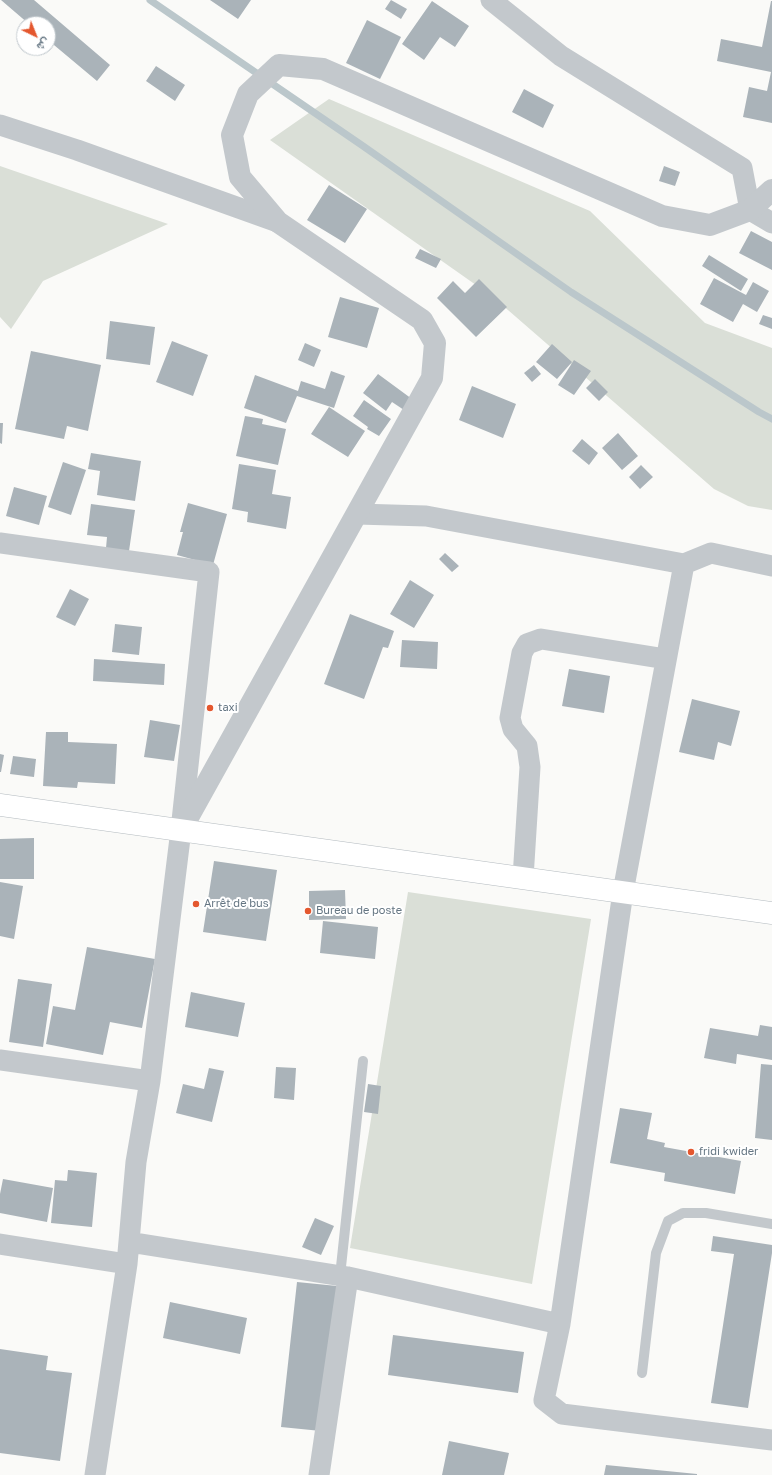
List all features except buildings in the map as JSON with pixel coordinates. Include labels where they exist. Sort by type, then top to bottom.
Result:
[{"type":"main road","points":[[0,806],[772,913]]},
{"type":"street","points":[[491,0],[561,56],[742,168],[750,210],[772,223]]},
{"type":"street","points":[[278,222],[240,177],[232,135],[248,94],[279,65],[323,69],[662,216],[710,225],[750,210],[772,190]]},
{"type":"street","points":[[0,125],[77,150],[278,222],[422,320],[435,343],[432,378],[180,830]]},
{"type":"street","points":[[357,514],[426,516],[684,564],[712,553],[772,566]]},
{"type":"street","points":[[0,543],[209,572],[150,1081],[136,1162],[127,1264],[95,1475]]},
{"type":"street","points":[[684,564],[623,892],[560,1324],[544,1400],[562,1414],[772,1440]]},
{"type":"street","points":[[523,878],[530,767],[527,746],[513,729],[510,718],[522,653],[528,644],[541,639],[666,659]]},
{"type":"street","points":[[0,1060],[150,1081]]},
{"type":"street","points":[[129,1242],[344,1276],[560,1324]]},
{"type":"street","points":[[0,1244],[127,1264]]},
{"type":"street","points":[[319,1475],[344,1276]]},
{"type":"lane","points":[[344,1276],[363,1061]]},
{"type":"lane","points":[[642,1373],[656,1252],[668,1221],[683,1213],[698,1213],[772,1224]]},
{"type":"shaded area","points":[[329,99],[590,211],[705,323],[772,348],[772,510],[748,506],[714,489],[493,297],[270,140]]},
{"type":"shaded area","points":[[0,166],[168,224],[43,281],[11,329],[0,317]]},
{"type":"shaded area","points":[[408,892],[591,919],[532,1284],[350,1248]]},
{"type":"waterway","points":[[150,0],[363,146],[571,292],[772,419]]},
{"type":"place","name":"taxi","points":[[210,708]]},
{"type":"place","name":"Arrêt de bus","points":[[196,904]]},
{"type":"place","name":"Bureau de poste","points":[[308,911]]},
{"type":"place","name":"fridi kwider","points":[[691,1152]]}]
